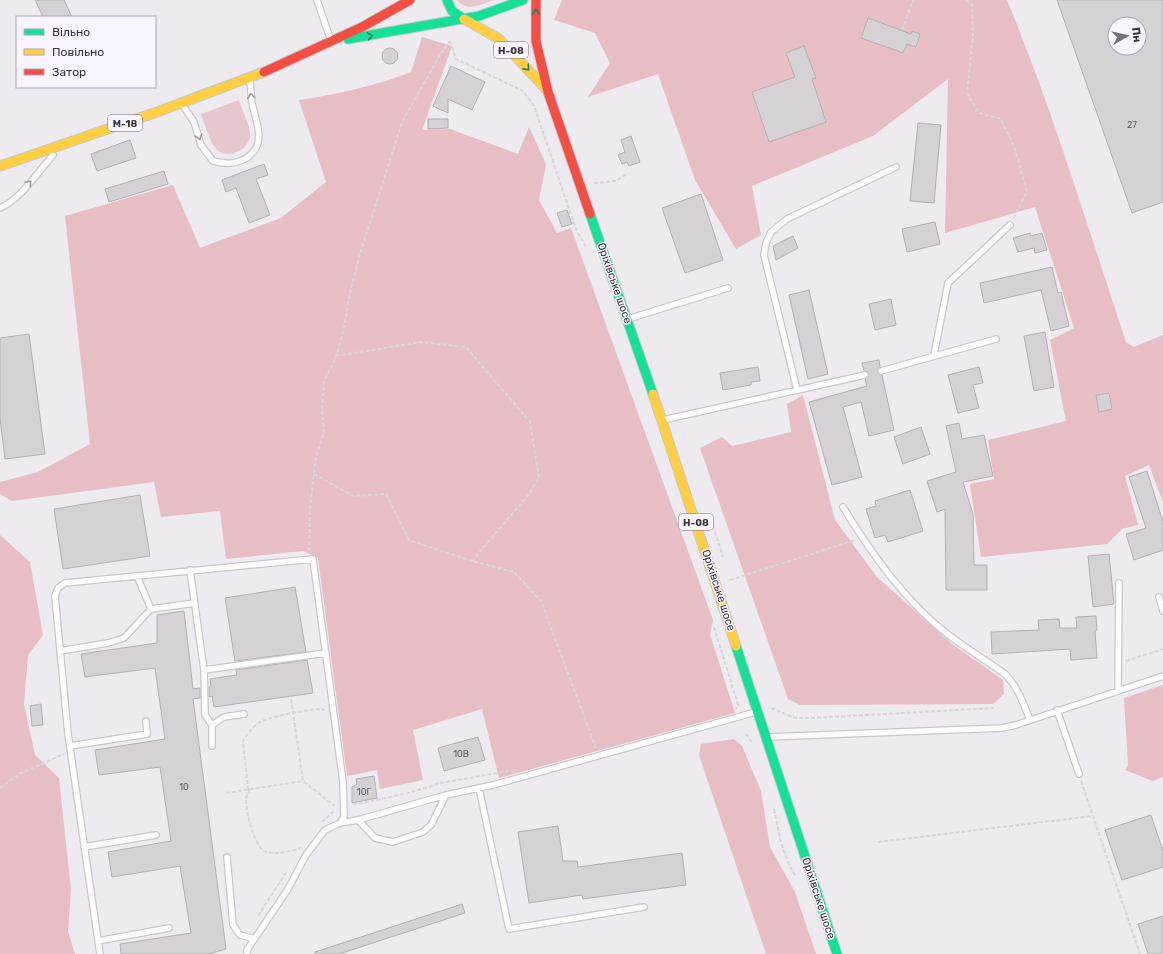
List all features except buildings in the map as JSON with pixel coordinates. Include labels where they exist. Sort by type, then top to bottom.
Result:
[{"type":"main road","name":"Н-08","points":[[447,0],[452,11],[464,19]]},
{"type":"main road","name":"М-18","points":[[331,42],[479,16],[523,0]]},
{"type":"main road","name":"Оріхівське шосе","points":[[536,0],[536,41],[548,92],[662,420],[837,954]]},
{"type":"main road","name":"М-18","points":[[0,166],[249,79],[331,42],[408,1]]},
{"type":"main road","name":"Оріхівське шосе","points":[[464,19],[499,40],[512,51],[548,92]]},
{"type":"lane","points":[[317,0],[331,42]]},
{"type":"lane","points":[[181,103],[194,122],[202,145],[213,161],[227,165],[241,162],[251,154],[258,144],[258,123],[252,103],[249,79]]},
{"type":"lane","points":[[0,208],[20,194],[62,145]]},
{"type":"lane","points":[[797,390],[764,255],[766,244],[771,232],[787,219],[896,167]]},
{"type":"lane","points":[[934,355],[948,284],[1010,225]]},
{"type":"lane","points":[[628,319],[728,288]]},
{"type":"lane","points":[[881,371],[934,355],[996,339]]},
{"type":"lane","points":[[662,420],[864,375]]},
{"type":"lane","points":[[843,507],[862,537],[889,574],[918,606],[949,636],[1005,674],[1012,681],[1019,691],[1030,720]]},
{"type":"lane","points":[[100,954],[70,749],[60,651],[55,596],[58,588],[65,584],[180,573],[190,570],[309,558],[313,559],[343,782],[344,817],[340,823]]},
{"type":"lane","points":[[190,570],[204,670],[205,715],[212,725],[212,746]]},
{"type":"lane","points":[[137,576],[151,609]]},
{"type":"lane","points":[[1118,690],[1119,582]]},
{"type":"lane","points":[[1159,597],[1163,611]]},
{"type":"lane","points":[[60,651],[108,643],[124,638],[151,609],[195,603]]},
{"type":"lane","points":[[204,670],[326,653]]},
{"type":"lane","points":[[767,737],[1002,728],[1163,676]]},
{"type":"lane","points":[[1057,710],[1078,774]]},
{"type":"lane","points":[[247,954],[247,950],[288,889],[306,855],[325,830],[340,823],[358,820],[446,795],[479,788],[758,712]]},
{"type":"lane","points":[[212,725],[224,718],[244,714]]},
{"type":"lane","points":[[70,749],[147,734],[146,721]]},
{"type":"lane","points":[[479,788],[509,929],[644,907]]},
{"type":"lane","points":[[358,820],[375,838],[393,842],[423,832],[430,825],[446,795]]},
{"type":"lane","points":[[84,847],[156,835]]},
{"type":"lane","points":[[227,857],[233,926],[240,935],[254,939]]},
{"type":"lane","points":[[98,941],[169,928]]},
{"type":"path","points":[[902,30],[912,0]]},
{"type":"path","points":[[966,0],[972,4],[973,36],[967,93],[979,113],[1000,119],[1014,146],[1027,192],[1010,225]]},
{"type":"path","points":[[309,558],[310,507],[316,456],[324,433],[322,409],[324,381],[336,356],[344,328],[349,297],[360,254],[402,122],[441,53],[450,42],[456,59],[523,91],[534,106],[566,202]]},
{"type":"path","points":[[580,184],[616,181],[628,173]]},
{"type":"path","points":[[336,356],[421,342],[466,347],[530,422],[539,478],[529,494],[472,561]]},
{"type":"path","points":[[314,474],[353,496],[386,494],[409,540],[472,561],[514,572],[541,601],[599,756]]},
{"type":"path","points":[[730,580],[862,537]]},
{"type":"path","points":[[1118,663],[1163,649]]},
{"type":"path","points":[[291,699],[303,781],[338,808]]},
{"type":"path","points":[[303,848],[275,853],[263,850],[255,839],[249,817],[246,797],[249,790],[243,741],[249,731],[271,717],[325,708]]},
{"type":"path","points":[[772,709],[795,718],[812,718],[994,708]]},
{"type":"path","points":[[746,734],[752,741],[754,748]]},
{"type":"path","points":[[0,788],[21,773],[70,749]]},
{"type":"path","points":[[353,805],[403,794],[441,783],[516,769]]},
{"type":"path","points":[[1078,774],[1140,954]]},
{"type":"path","points":[[226,793],[303,781]]},
{"type":"path","points":[[773,808],[781,843],[789,866],[799,881]]},
{"type":"path","points":[[878,842],[1093,816]]},
{"type":"shaded area","points":[[457,0],[494,0],[470,7],[461,4]]},
{"type":"shaded area","points":[[562,0],[1007,0],[1055,127],[1126,342],[1134,347],[1163,335],[1163,502],[1149,465],[1125,476],[1138,525],[1122,529],[1107,544],[981,557],[970,484],[994,479],[988,440],[1066,421],[1050,340],[1074,328],[1035,207],[945,233],[948,79],[873,136],[752,186],[761,235],[736,249],[695,180],[658,74],[588,97],[610,63],[595,33],[554,20]]},
{"type":"shaded area","points":[[422,37],[452,46],[422,130],[450,129],[518,154],[529,127],[546,164],[539,200],[557,233],[571,228],[713,620],[710,634],[735,713],[499,778],[482,709],[413,730],[423,780],[380,789],[377,770],[347,776],[318,558],[303,551],[226,559],[220,511],[161,517],[154,482],[12,501],[0,494],[0,482],[38,472],[90,444],[65,216],[173,185],[200,248],[281,218],[326,182],[299,100],[356,89],[411,72]]},
{"type":"shaded area","points":[[239,100],[247,121],[250,133],[249,139],[242,149],[236,152],[230,154],[218,151],[208,135],[201,114]]},
{"type":"shaded area","points":[[803,395],[835,520],[877,577],[952,644],[1003,680],[1004,694],[993,704],[800,705],[788,699],[700,448],[722,437],[732,446],[791,432],[787,404]]},
{"type":"shaded area","points":[[0,535],[30,562],[43,635],[28,655],[24,704],[35,755],[59,778],[71,890],[68,931],[75,954],[0,954]]},
{"type":"shaded area","points":[[1163,685],[1163,777],[1153,781],[1125,770],[1128,765],[1124,698]]},
{"type":"shaded area","points":[[734,739],[742,746],[761,791],[770,847],[795,892],[816,954],[766,954],[699,755],[701,744]]},
{"type":"traffic: fast","points":[[447,0],[452,11],[464,19]]},
{"type":"traffic: fast","points":[[348,39],[479,16],[523,0]]},
{"type":"traffic: fast","points":[[590,214],[653,394]]},
{"type":"traffic: fast","points":[[736,646],[837,954]]},
{"type":"traffic: slow","points":[[464,19],[499,39],[547,90]]},
{"type":"traffic: slow","points":[[0,166],[157,112],[264,72]]},
{"type":"traffic: slow","points":[[653,394],[736,646]]},
{"type":"traffic: jam","points":[[264,72],[362,27],[410,0]]},
{"type":"traffic: jam","points":[[536,0],[536,41],[548,92],[590,214]]}]
